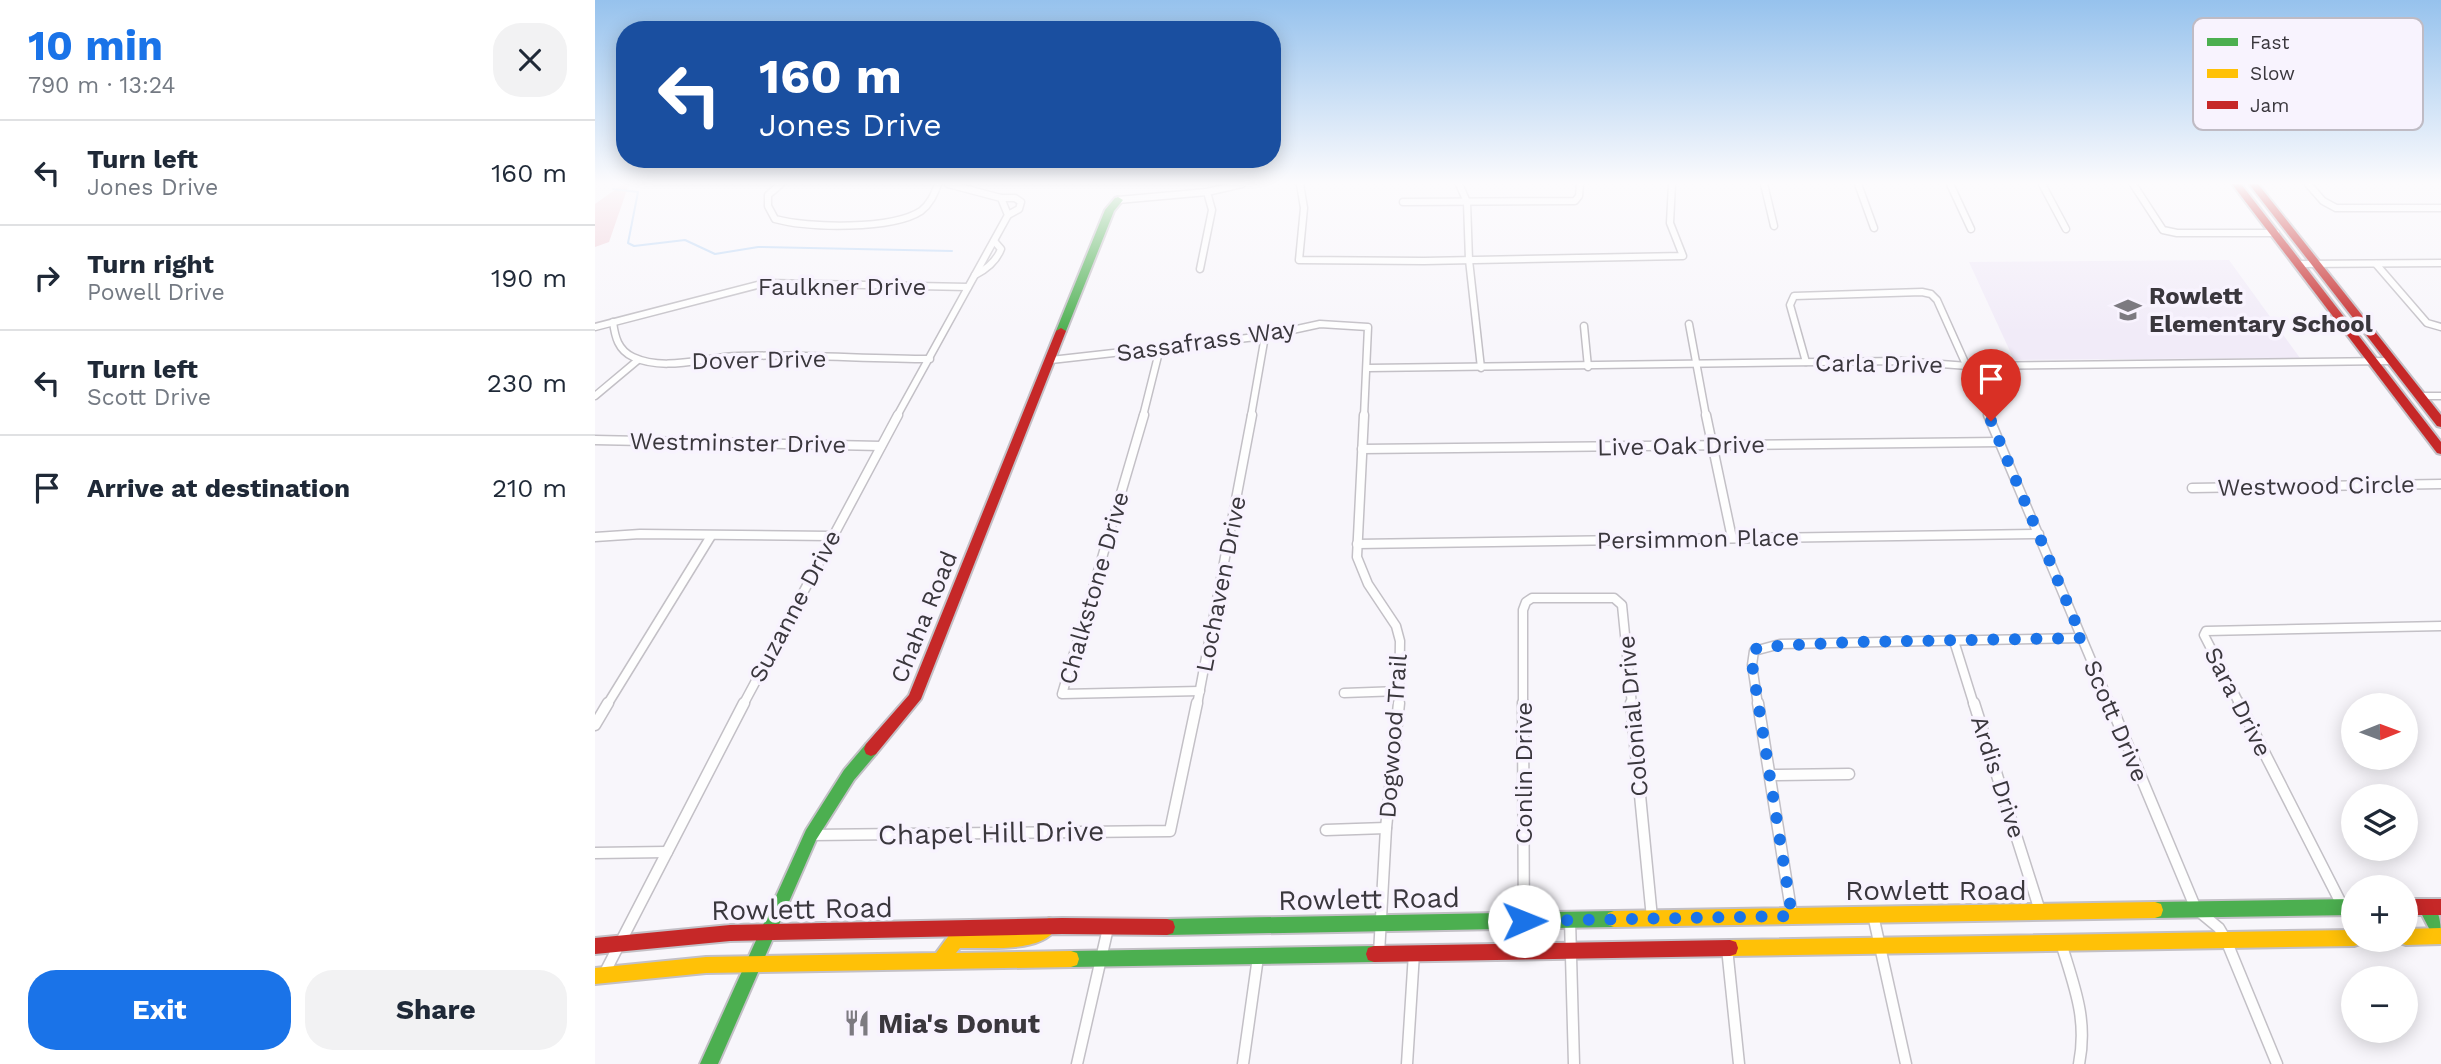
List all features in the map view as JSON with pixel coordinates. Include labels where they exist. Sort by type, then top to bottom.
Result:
[{"type":"main road","name":"Chaha Road","points":[[709,1064],[811,835],[849,775],[914,699],[1101,234]]},
{"type":"main road","points":[[2277,234],[2441,450]]},
{"type":"main road","points":[[2293,234],[2441,423]]},
{"type":"main road","name":"Rowlett Road","points":[[595,946],[712,934],[1049,926],[1108,928],[2341,907]]},
{"type":"main road","points":[[2418,907],[2441,907]]},
{"type":"main road","points":[[2418,936],[2441,935],[2426,907]]},
{"type":"main road","points":[[940,961],[956,940],[1031,938],[1049,926]]},
{"type":"main road","name":"Rowlett Road","points":[[599,976],[682,966],[2341,938]]},
{"type":"street","points":[[975,275],[989,267],[999,256],[1001,249],[994,241],[998,234]]},
{"type":"street","points":[[1200,269],[1207,234]]},
{"type":"street","points":[[1302,234],[1299,260],[1683,256],[1674,234]]},
{"type":"street","points":[[1468,234],[1481,368]]},
{"type":"street","name":"Suzanne Drive","points":[[599,976],[667,852],[831,536],[994,241]]},
{"type":"street","points":[[2300,264],[2441,263]]},
{"type":"street","points":[[2376,264],[2427,323],[2441,327]]},
{"type":"street","name":"Faulkner Drive","points":[[595,327],[765,283],[968,287]]},
{"type":"street","name":"Scott Drive","points":[[1806,362],[1790,305],[1794,296],[1931,294],[1937,300],[1968,366],[2196,909],[2219,928],[2226,940],[2277,1064]]},
{"type":"street","points":[[595,396],[638,360],[619,349],[613,322]]},
{"type":"street","name":"Sassafrass Way","points":[[1051,360],[1265,336],[1320,324],[1361,324]]},
{"type":"street","name":"Dogwood Trail","points":[[1361,324],[1368,327],[1369,332],[1357,544],[1360,568],[1398,634],[1401,661],[1386,828],[1379,954]]},
{"type":"street","points":[[1689,324],[1695,365],[1715,445],[1732,538]]},
{"type":"street","points":[[1584,326],[1588,366]]},
{"type":"street","name":"Lochaven Drive","points":[[1170,831],[1240,488],[1265,336]]},
{"type":"street","name":"Chalkstone Drive","points":[[1160,348],[1128,471],[1062,694],[1200,691]]},
{"type":"street","name":"Dover Drive","points":[[638,360],[666,362],[738,356],[930,359]]},
{"type":"street","name":"Carla Drive","points":[[1368,368],[1901,361],[1968,366],[2391,361]]},
{"type":"street","points":[[2420,396],[2441,396]]},
{"type":"street","name":"Westminster Drive","points":[[595,440],[881,446]]},
{"type":"street","name":"Live Oak Drive","points":[[1362,450],[2000,442]]},
{"type":"street","name":"Westwood Circle","points":[[2192,488],[2441,484]]},
{"type":"street","points":[[595,537],[618,534],[831,536]]},
{"type":"street","name":"Persimmon Place","points":[[1357,544],[2039,534]]},
{"type":"street","points":[[595,724],[711,536]]},
{"type":"street","name":"Colonial Drive","points":[[1532,598],[1614,598],[1622,605],[1652,918]]},
{"type":"street","name":"Conlin Drive","points":[[1524,952],[1523,610],[1526,602],[1532,598]]},
{"type":"street","name":"Sara Drive","points":[[2341,892],[2204,635],[2206,631],[2220,629],[2441,626]]},
{"type":"street","points":[[1792,916],[1751,657],[1754,650],[1771,646],[2082,638]]},
{"type":"street","name":"Ardis Drive","points":[[1954,641],[2041,914]]},
{"type":"street","points":[[1345,693],[1400,691]]},
{"type":"street","points":[[1771,775],[1849,774]]},
{"type":"street","points":[[1326,830],[1386,828]]},
{"type":"street","name":"Chapel Hill Drive","points":[[811,835],[1170,831]]},
{"type":"street","points":[[595,853],[667,852]]},
{"type":"street","points":[[1873,915],[1906,1064]]},
{"type":"street","points":[[1570,920],[1574,1064]]},
{"type":"street","points":[[1077,1064],[1108,928]]},
{"type":"street","points":[[2061,943],[2083,1018],[2084,1040],[2079,1064]]},
{"type":"street","points":[[1727,948],[1739,1064]]},
{"type":"street","points":[[1407,1064],[1414,954]]},
{"type":"street","points":[[1243,1064],[1258,957]]},
{"type":"shaded area","points":[[595,234],[612,234],[609,242],[595,247]]},
{"type":"shaded area","name":"Rowlett Elementary School","points":[[2229,260],[2300,358],[2014,360],[1969,262]]},
{"type":"waterway","points":[[630,234],[628,243],[634,246],[685,240],[715,254],[758,247],[952,251]]},
{"type":"traffic: fast","points":[[1061,331],[1100,234]]},
{"type":"traffic: fast","points":[[709,1064],[811,835],[849,775],[871,749]]},
{"type":"traffic: fast","points":[[2155,910],[2341,907]]},
{"type":"traffic: fast","points":[[2426,907],[2441,934]]},
{"type":"traffic: fast","points":[[1167,927],[1614,919]]},
{"type":"traffic: fast","points":[[1071,959],[1374,954]]},
{"type":"traffic: slow","points":[[1614,919],[2155,910]]},
{"type":"traffic: slow","points":[[940,961],[956,940],[1031,938],[1049,926]]},
{"type":"traffic: slow","points":[[2418,937],[2441,936]]},
{"type":"traffic: slow","points":[[1730,948],[2341,938]]},
{"type":"traffic: slow","points":[[595,976],[706,965],[1071,959]]},
{"type":"traffic: jam","points":[[2274,234],[2441,450]]},
{"type":"traffic: jam","points":[[2292,234],[2441,423]]},
{"type":"traffic: jam","points":[[871,749],[914,699],[1061,331]]},
{"type":"traffic: jam","points":[[2418,907],[2441,907]]},
{"type":"traffic: jam","points":[[595,946],[730,933],[1062,926],[1167,927]]},
{"type":"traffic: jam","points":[[1374,954],[1730,948]]},
{"type":"place","name":"Rowlett Elementary School","points":[[2128,310]]},
{"type":"place","name":"Mia's Donut","points":[[857,1023]]},
{"type":"route","points":[[1524,921],[1792,916],[1751,657],[1759,647],[1852,642],[2082,638],[1991,421]]}]
